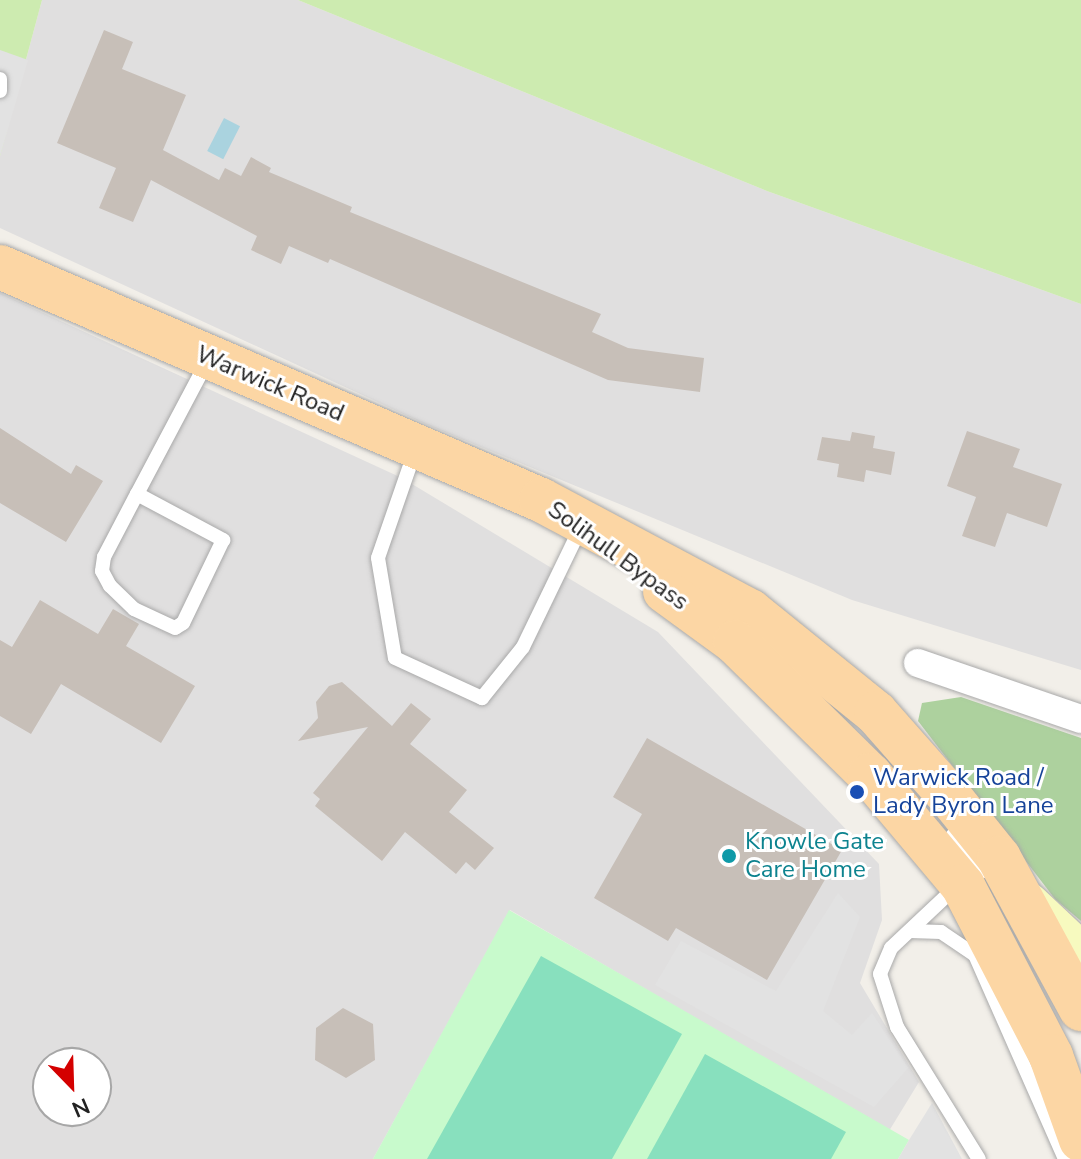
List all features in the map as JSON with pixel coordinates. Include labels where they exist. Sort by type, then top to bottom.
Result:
[{"type":"main road","name":"Warwick Road","points":[[0,267],[541,500]]},
{"type":"main road","name":"Solihull Bypass","points":[[541,500],[735,642],[970,876],[1051,1056],[1081,1140]]},
{"type":"main road","name":"Solihull Bypass","points":[[541,500],[750,611],[876,713],[999,858],[1081,1009]]},
{"type":"street","points":[[918,663],[1081,719]]},
{"type":"street","points":[[1020,893],[1081,952]]},
{"type":"lane","points":[[0,79],[0,91]]},
{"type":"lane","points":[[137,494],[223,540],[183,623],[175,628],[134,609],[102,571],[104,557],[137,494],[209,358]]},
{"type":"lane","points":[[417,447],[378,558],[395,658],[482,698],[523,647],[580,529]]},
{"type":"lane","points":[[876,713],[921,791]]},
{"type":"lane","points":[[940,816],[970,876],[1020,893]]},
{"type":"lane","points":[[970,876],[891,948],[880,974],[888,1006],[979,1159]]},
{"type":"lane","points":[[910,931],[941,932],[975,955],[1065,1159]]},
{"type":"shaded area","points":[[42,0],[298,0],[767,191],[1081,304],[1081,670],[852,600],[423,423],[0,228],[0,156]]},
{"type":"shaded area","points":[[0,50],[28,60],[0,156]]},
{"type":"shaded area","points":[[0,293],[402,478],[658,632],[879,864],[882,920],[860,983],[919,1082],[889,1131],[510,910],[373,1159],[0,1159]]},
{"type":"shaded area","points":[[838,893],[860,917],[823,1011],[852,1035],[872,1013],[908,1068],[874,1107],[655,985],[681,941],[776,991]]},
{"type":"shaded area","points":[[932,1103],[962,1159],[898,1159],[909,1140]]},
{"type":"green space","points":[[0,0],[42,0],[0,156]]},
{"type":"green space","points":[[298,0],[1081,0],[1081,304],[767,191]]},
{"type":"green space","points":[[961,697],[1081,738],[1081,921],[1055,899],[918,721],[922,703]]},
{"type":"green space","points":[[509,910],[909,1140],[898,1159],[373,1159]]},
{"type":"green space","points":[[541,956],[682,1034],[612,1159],[427,1159]]},
{"type":"green space","points":[[705,1054],[846,1132],[831,1159],[647,1159]]},
{"type":"water","points":[[224,118],[240,126],[223,159],[207,151]]},
{"type":"building","points":[[104,30],[133,42],[122,69],[186,95],[163,150],[219,180],[225,168],[241,176],[251,157],[271,168],[269,172],[352,207],[350,212],[601,314],[592,332],[628,348],[704,358],[700,392],[608,380],[330,259],[328,263],[289,246],[281,264],[251,250],[257,236],[151,180],[133,222],[99,208],[116,168],[57,143]]},
{"type":"building","points":[[0,428],[71,474],[76,465],[103,481],[66,542],[0,503]]},
{"type":"building","points":[[967,431],[1020,449],[1013,467],[1062,484],[1047,527],[1007,513],[995,547],[962,536],[976,497],[947,486]]},
{"type":"building","points":[[852,432],[875,436],[873,448],[895,452],[891,475],[866,470],[864,482],[837,477],[839,464],[817,460],[822,437],[850,441]]},
{"type":"building","points":[[40,600],[98,634],[113,609],[139,624],[126,646],[195,686],[161,743],[61,684],[31,734],[0,716],[0,640],[12,647]]},
{"type":"building","points":[[342,682],[392,726],[411,703],[431,719],[410,744],[467,790],[449,812],[494,848],[475,870],[466,862],[456,874],[405,832],[382,861],[315,806],[320,799],[313,793],[368,727],[298,741],[318,718],[316,702],[329,686]]},
{"type":"building","name":"Knowle Gate Care Home","points":[[647,738],[842,850],[767,980],[676,928],[668,941],[594,898],[642,814],[613,797]]},
{"type":"building","points":[[343,1008],[373,1024],[375,1060],[346,1078],[315,1060],[316,1028]]},
{"type":"place","name":"Warwick Road / Lady Byron Lane","points":[[857,792]]},
{"type":"place","name":"Knowle Gate Care Home","points":[[729,856]]}]
